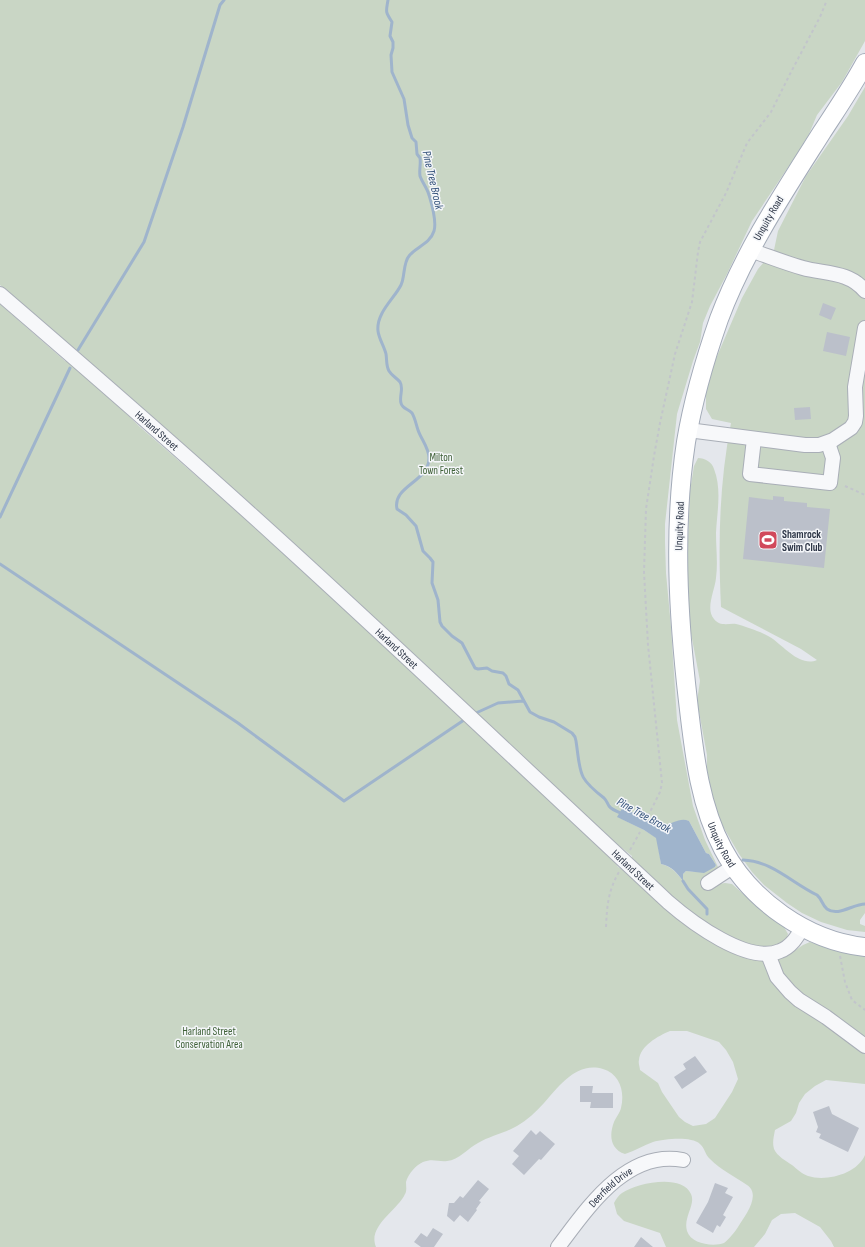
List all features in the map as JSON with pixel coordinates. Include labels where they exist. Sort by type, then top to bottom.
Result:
[{"type":"main road","name":"Unquity Road","points":[[865,63],[846,96],[771,212],[750,250],[729,295],[714,333],[698,388],[688,430],[682,475],[678,527],[680,610],[691,727],[702,793],[714,832],[723,850],[746,881],[763,899],[786,917],[803,927],[838,941],[865,946]]},
{"type":"street","points":[[750,250],[806,269],[829,272],[843,276],[856,283],[865,291]]},
{"type":"street","name":"Harland Street","points":[[0,294],[118,396],[275,536],[671,905],[705,930],[742,949],[754,953],[768,954],[781,951],[788,947],[796,939],[803,927]]},
{"type":"street","points":[[688,430],[810,446],[828,442],[846,431],[855,422],[855,387],[865,328]]},
{"type":"street","points":[[754,439],[750,474],[830,483],[833,458],[828,442]]},
{"type":"street","points":[[708,883],[734,866]]},
{"type":"street","points":[[768,954],[777,977],[790,992],[799,1000],[826,1017],[865,1046]]},
{"type":"street","name":"Deerfield Drive","points":[[558,1247],[598,1196],[619,1178],[653,1161],[668,1158],[683,1160]]},
{"type":"path","points":[[845,486],[865,495]]},
{"type":"path","points":[[606,927],[610,891],[640,832]]},
{"type":"path","points":[[838,941],[840,962],[845,982],[852,1000],[865,1010]]},
{"type":"green space","name":"Milton Town Forest","points":[[0,0],[865,0],[865,41],[842,82],[817,115],[809,134],[795,157],[752,221],[703,323],[700,342],[677,414],[665,524],[666,573],[677,720],[693,806],[705,840],[718,867],[713,885],[725,883],[732,884],[766,914],[784,927],[788,934],[786,938],[775,945],[765,947],[741,942],[716,930],[680,904],[632,860],[632,856],[619,847],[273,526],[0,285]],"holes":[[[623,807],[649,821],[664,825],[689,821],[706,853],[709,854],[716,865],[715,867],[697,872],[686,871],[683,874],[683,881],[674,870],[661,864],[657,838],[618,817]]]},
{"type":"green space","points":[[865,87],[865,913],[860,920],[860,924],[865,926],[865,932],[847,930],[821,922],[802,913],[787,903],[764,885],[752,872],[739,854],[721,823],[715,808],[707,770],[707,755],[697,701],[700,681],[690,628],[687,566],[690,491],[694,466],[698,458],[701,458],[712,464],[718,484],[716,533],[717,572],[710,605],[711,615],[719,623],[736,624],[750,628],[773,639],[799,659],[805,661],[817,660],[801,649],[721,607],[720,515],[724,469],[731,423],[712,419],[706,409],[706,390],[712,368],[742,298],[758,269],[774,250],[778,231],[806,176],[848,116]]},
{"type":"green space","name":"Harland Street Conservation Area","points":[[0,304],[65,361],[69,362],[93,381],[140,427],[270,540],[614,861],[618,867],[627,872],[668,911],[694,931],[777,959],[787,956],[810,942],[841,952],[865,955],[865,1084],[826,1080],[815,1086],[805,1094],[791,1121],[775,1130],[773,1144],[777,1154],[804,1174],[815,1178],[832,1177],[848,1172],[861,1162],[865,1155],[865,1247],[834,1247],[820,1227],[795,1213],[781,1214],[772,1220],[765,1234],[754,1247],[666,1247],[660,1233],[624,1221],[617,1214],[614,1203],[622,1193],[629,1189],[648,1183],[669,1182],[686,1188],[691,1194],[692,1202],[686,1226],[689,1235],[698,1242],[714,1245],[724,1243],[737,1229],[750,1206],[753,1194],[747,1185],[714,1163],[707,1156],[702,1146],[696,1141],[678,1139],[653,1142],[625,1154],[616,1149],[611,1137],[612,1127],[620,1110],[622,1090],[614,1075],[609,1071],[594,1067],[577,1072],[569,1077],[556,1089],[535,1113],[517,1126],[474,1145],[451,1160],[430,1160],[418,1165],[410,1173],[407,1179],[405,1194],[379,1225],[374,1239],[376,1247],[0,1247]],"holes":[[[670,1031],[687,1031],[719,1042],[733,1062],[738,1079],[732,1092],[715,1118],[706,1124],[693,1126],[679,1117],[662,1092],[658,1083],[640,1070],[639,1062],[640,1055],[650,1042]]]},
{"type":"water","points":[[623,807],[655,823],[664,825],[676,821],[689,821],[706,853],[709,854],[716,865],[715,867],[704,873],[686,871],[683,874],[683,881],[671,868],[661,864],[656,838],[644,830],[617,817]]},
{"type":"building","points":[[823,303],[836,308],[831,320],[819,315]]},
{"type":"building","points":[[827,332],[850,337],[846,356],[823,351]]},
{"type":"building","points":[[810,407],[811,419],[795,420],[794,408]]},
{"type":"building","points":[[773,496],[784,497],[784,501],[807,503],[807,507],[830,509],[824,568],[743,559],[749,497],[773,500]]},
{"type":"building","points":[[695,1056],[707,1072],[682,1089],[674,1077],[686,1069],[683,1064]]},
{"type":"building","points":[[580,1086],[593,1086],[592,1093],[613,1093],[613,1108],[590,1108],[591,1102],[580,1102]]},
{"type":"building","points":[[829,1106],[832,1114],[859,1128],[848,1152],[819,1138],[821,1134],[816,1132],[818,1127],[813,1112]]},
{"type":"building","points":[[531,1130],[536,1135],[540,1131],[555,1144],[541,1160],[539,1159],[524,1175],[512,1164],[519,1156],[513,1151]]},
{"type":"building","points":[[478,1180],[489,1189],[479,1201],[481,1202],[476,1209],[477,1210],[468,1222],[460,1215],[454,1222],[447,1216],[449,1203],[454,1203],[460,1196],[463,1198]]},
{"type":"building","points":[[715,1183],[728,1188],[725,1193],[733,1197],[723,1215],[726,1217],[720,1227],[717,1225],[713,1233],[696,1223],[708,1202]]},
{"type":"building","points":[[433,1228],[443,1234],[434,1247],[421,1247],[414,1242],[421,1233],[427,1237]]},
{"type":"building","points":[[641,1237],[653,1247],[634,1247]]},
{"type":"waterway","points":[[78,350],[144,242],[183,127],[220,5],[224,0]]},
{"type":"waterway","name":"Pine Tree Brook","points":[[388,0],[387,11],[392,22],[390,36],[393,42],[391,55],[392,72],[404,99],[408,125],[412,138],[416,142],[417,154],[420,158],[420,176],[429,195],[435,223],[434,231],[429,239],[407,259],[401,285],[386,306],[378,324],[378,331],[386,354],[388,369],[401,384],[402,405],[412,413],[429,454],[427,466],[423,473],[400,495],[397,501],[397,509],[406,515],[416,526],[423,551],[433,562],[432,583],[438,600],[440,622],[442,626],[462,643],[475,668],[487,668],[492,671],[503,673],[509,684],[518,690],[530,712],[554,722],[572,733],[576,741],[580,768],[585,779],[589,785],[605,799],[610,807],[623,814]]},
{"type":"waterway","points":[[0,517],[70,368]]},
{"type":"waterway","points":[[0,564],[238,723],[344,801],[464,720]]},
{"type":"waterway","points":[[476,713],[498,703],[523,701]]},
{"type":"waterway","name":"Pine Tree Brook","points":[[743,860],[763,864],[782,873],[817,895],[825,907],[831,911],[841,911],[865,904]]},
{"type":"waterway","points":[[683,881],[688,889],[707,909],[707,914]]},
{"type":"place","name":"Shamrock Swim Club","points":[[768,540]]}]
